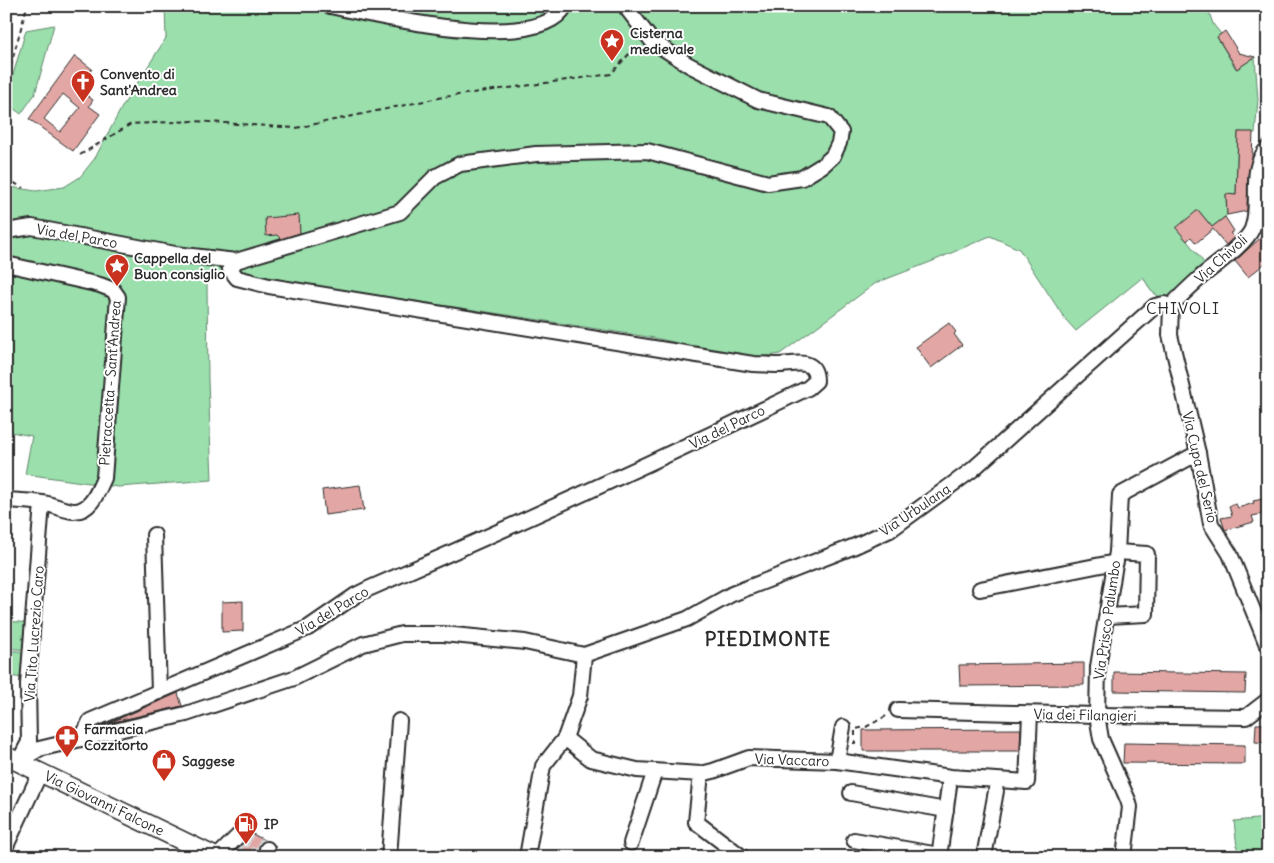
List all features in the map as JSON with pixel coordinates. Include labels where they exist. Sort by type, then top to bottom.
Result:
[{"type":"main road","name":"Via Giovanni Falcone","points":[[12,759],[40,773],[135,812],[217,857]]},
{"type":"street","points":[[330,6],[404,22],[463,30],[488,31],[517,29],[543,24],[562,12],[565,6]]},
{"type":"street","name":"Via del Parco","points":[[6,230],[32,227],[175,254],[236,261],[400,212],[435,177],[460,164],[536,154],[647,151],[768,183],[802,178],[833,156],[840,143],[841,132],[829,117],[758,100],[689,65],[652,41],[625,6]]},
{"type":"street","name":"Via Chivoli","points":[[1171,306],[1202,276],[1248,237],[1262,203],[1258,170],[1261,159],[1268,148]]},
{"type":"street","name":"Via del Parco","points":[[82,738],[90,721],[308,628],[368,588],[498,532],[674,452],[808,388],[816,381],[816,373],[810,365],[802,363],[779,366],[754,364],[269,286],[237,278],[230,269],[236,261]]},
{"type":"street","name":"Pietraccetta - Sant'Andrea","points":[[6,264],[100,285],[113,290],[118,297],[104,478],[91,504],[82,509],[74,511],[42,502]]},
{"type":"street","name":"Via Urbulana","points":[[584,655],[687,619],[732,594],[890,530],[972,470],[1155,306],[1164,304],[1171,306]]},
{"type":"street","name":"Via Cupa del Serio","points":[[1171,306],[1170,335],[1198,453],[1211,524],[1230,554],[1268,648]]},
{"type":"street","name":"Via Prisco Palumbo","points":[[1124,857],[1130,807],[1100,739],[1098,715],[1098,667],[1116,557],[1120,495],[1198,453]]},
{"type":"street","points":[[6,500],[42,502]]},
{"type":"street","name":"Via Tito Lucrezio Caro","points":[[12,759],[29,742],[28,684],[42,502]]},
{"type":"street","points":[[154,535],[159,692]]},
{"type":"street","points":[[980,589],[1116,557],[1146,554],[1146,614],[1107,616]]},
{"type":"street","points":[[12,759],[39,748],[195,711],[294,678],[363,644],[402,634],[443,634],[525,642],[584,655],[580,696],[565,738],[543,766],[527,857]]},
{"type":"street","name":"Via dei Filangieri","points":[[898,710],[1246,717],[1268,700]]},
{"type":"street","points":[[837,761],[951,777],[1027,782],[1030,714]]},
{"type":"street","points":[[389,857],[399,721]]},
{"type":"street","name":"Via Vaccaro","points":[[701,774],[749,758],[837,761],[843,727]]},
{"type":"street","points":[[565,738],[591,759],[636,770],[701,774],[696,822],[742,857]]},
{"type":"street","points":[[631,843],[655,771]]},
{"type":"street","points":[[6,846],[40,773]]},
{"type":"street","points":[[854,840],[939,856],[949,786]]},
{"type":"street","points":[[984,857],[996,791]]},
{"type":"street","points":[[851,793],[946,810]]},
{"type":"street","points":[[217,857],[238,836]]},
{"type":"path","points":[[6,83],[27,6]]},
{"type":"path","points":[[80,155],[131,124],[195,120],[296,128],[443,97],[611,74],[646,34]]},
{"type":"path","points":[[6,178],[24,188]]},
{"type":"path","name":"Via Vaccaro","points":[[840,743],[855,743],[855,729],[866,727],[898,710]]},
{"type":"green space","points":[[165,6],[1207,6],[1213,24],[1221,34],[1217,37],[1236,69],[1255,57],[1258,100],[1255,133],[1238,132],[1236,195],[1226,195],[1227,215],[1212,227],[1198,210],[1177,228],[1205,264],[1169,296],[1161,298],[1151,291],[1143,277],[1076,331],[1065,319],[1019,249],[990,236],[876,283],[780,354],[764,356],[729,354],[642,336],[220,273],[207,283],[212,480],[118,487],[25,474],[32,436],[6,431],[6,192],[10,187],[36,191],[64,187],[80,177],[95,158],[122,107],[166,38]]},
{"type":"green space","points":[[54,25],[35,94],[21,114],[6,103],[6,99],[26,30]]},
{"type":"green space","points":[[6,621],[30,623],[28,650],[6,648]]},
{"type":"green space","points":[[6,650],[28,652],[26,678],[6,676]]},
{"type":"green space","points":[[1268,818],[1268,857],[1238,857],[1234,821]]},
{"type":"building","points":[[1225,31],[1239,53],[1255,57],[1237,69],[1217,37]]},
{"type":"building","name":"Convento di Sant'Andrea","points":[[75,56],[92,69],[77,88],[93,100],[89,106],[100,114],[73,151],[29,119]],"holes":[[[63,94],[80,108],[60,132],[44,119]]]},
{"type":"building","points":[[1238,132],[1253,132],[1252,158],[1248,176],[1247,211],[1227,215],[1226,194],[1236,195]]},
{"type":"building","points":[[1198,210],[1212,227],[1225,217],[1234,231],[1230,233],[1234,237],[1226,245],[1213,229],[1196,243],[1191,237],[1187,241],[1176,228]]},
{"type":"building","points":[[299,215],[300,233],[281,239],[277,235],[266,236],[265,218]]},
{"type":"building","points":[[1268,231],[1268,261],[1248,277],[1235,261]]},
{"type":"building","points":[[949,323],[962,345],[931,368],[916,347]]},
{"type":"building","points":[[360,485],[364,510],[325,515],[322,490]]},
{"type":"building","points":[[1268,498],[1268,513],[1252,516],[1254,522],[1225,530],[1221,518],[1232,516],[1229,506],[1236,504],[1238,508],[1254,503],[1253,501]]},
{"type":"building","points":[[243,601],[243,631],[222,632],[222,602]]},
{"type":"building","points":[[1084,663],[1084,685],[960,686],[959,665]]},
{"type":"building","points":[[1114,672],[1246,674],[1245,693],[1114,691]]},
{"type":"building","points":[[178,693],[182,706],[109,723]]},
{"type":"building","points":[[1256,724],[1268,724],[1268,743],[1255,742]]},
{"type":"building","points":[[1021,729],[1020,751],[863,751],[863,730]]},
{"type":"building","points":[[1124,743],[1245,745],[1245,764],[1123,763]]},
{"type":"building","points":[[245,830],[266,841],[260,844],[257,857],[243,857],[234,852],[246,839]]},
{"type":"tunnel","points":[[238,836],[267,849]]},
{"type":"tunnel","points":[[230,844],[258,857]]},
{"type":"place","name":"Cisterna medievale","points":[[612,62]]},
{"type":"place","name":"Convento di Sant'Andrea","points":[[83,103]]},
{"type":"place","name":"Cappella del Buon consiglio","points":[[117,287]]},
{"type":"place","name":"Farmacia Cozzitorto","points":[[67,758]]},
{"type":"place","name":"Saggese","points":[[164,782]]},
{"type":"place","name":"IP","points":[[246,845]]},
{"type":"district","name":"CHIVOLI","points":[[1183,308]]},
{"type":"district","name":"PIEDIMONTE","points":[[768,639]]}]
